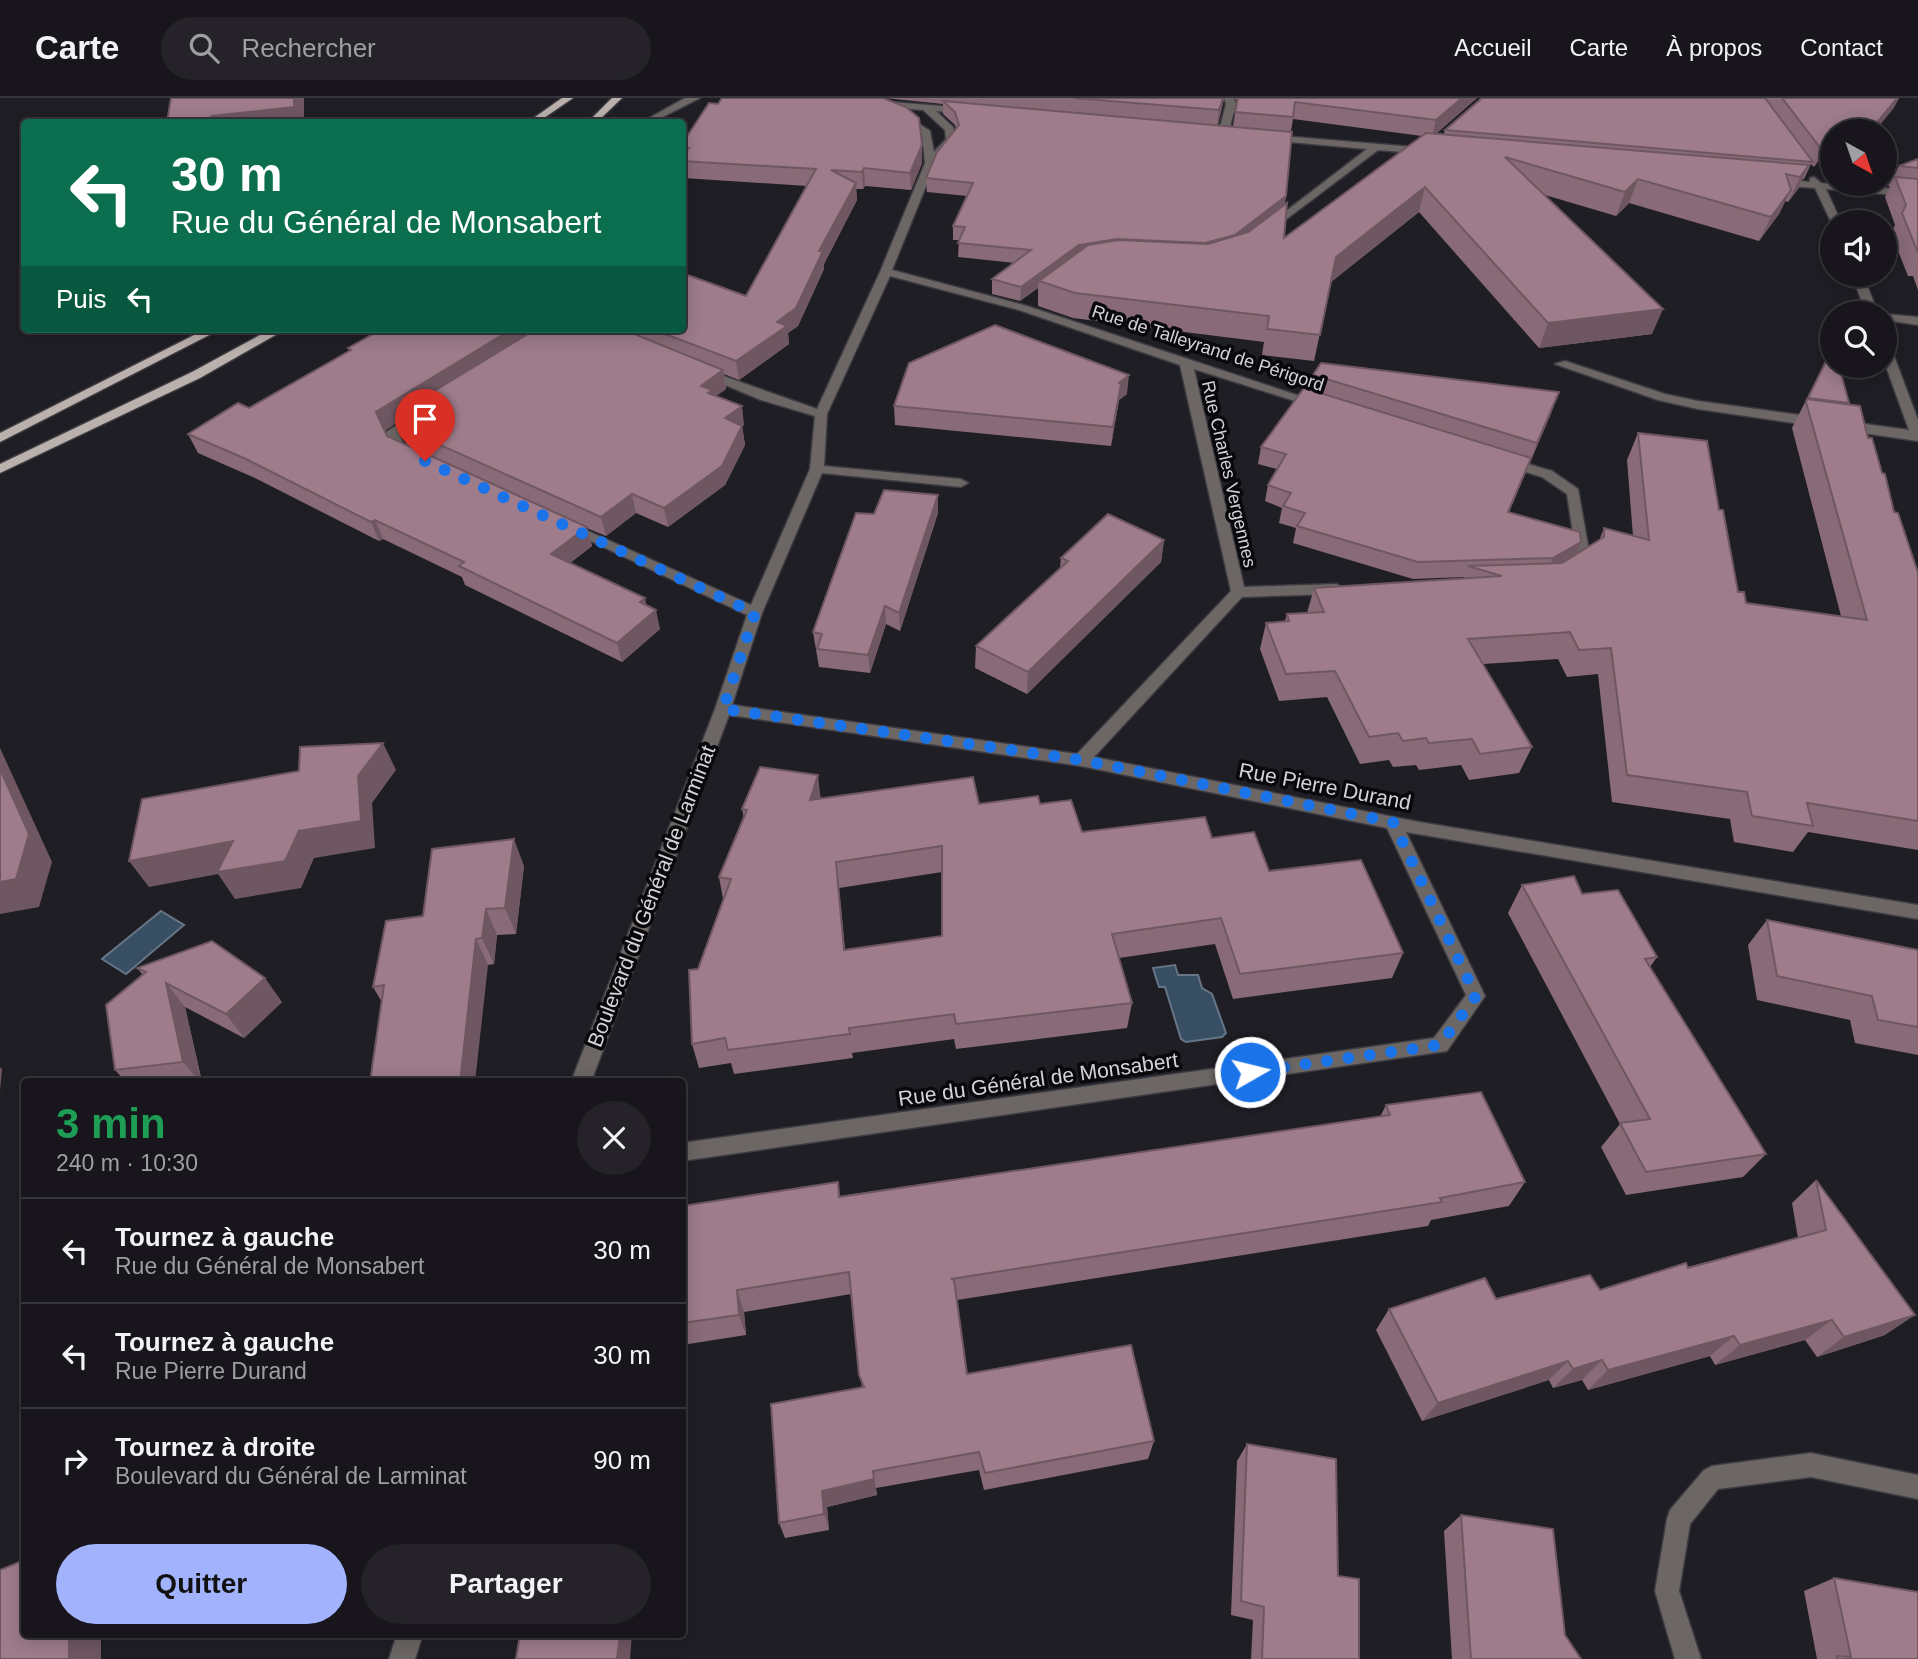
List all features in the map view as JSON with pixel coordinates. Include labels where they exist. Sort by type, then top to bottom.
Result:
[{"type":"main road","points":[[536,119],[568,98]]},
{"type":"main road","points":[[595,119],[617,98]]},
{"type":"main road","points":[[0,438],[208,333]]},
{"type":"main road","points":[[0,469],[181,383],[273,333]]},
{"type":"street","points":[[652,119],[681,102],[695,98]]},
{"type":"street","points":[[1223,134],[1231,104],[1228,98]]},
{"type":"street","points":[[930,163],[927,132],[911,120],[868,103],[978,112]]},
{"type":"street","name":"Boulevard du Général de Larminat","points":[[582,1078],[723,709],[755,613],[817,469],[821,414],[886,272],[930,163],[950,139],[950,129],[926,108]]},
{"type":"street","points":[[1210,132],[1237,135]]},
{"type":"street","points":[[1251,136],[1426,151],[1438,147]]},
{"type":"street","points":[[1256,239],[1376,147]]},
{"type":"street","points":[[1803,165],[1830,210]]},
{"type":"street","points":[[1763,181],[1918,194]]},
{"type":"street","name":"Rue de Talleyrand de Périgord","points":[[886,272],[1028,304],[1186,363],[1333,408]]},
{"type":"street","points":[[1897,318],[1918,321]]},
{"type":"street","name":"Rue Charles Vergennes","points":[[1186,363],[1238,592]]},
{"type":"street","points":[[1561,364],[1662,397],[1698,405],[1918,436],[1896,378]]},
{"type":"street","points":[[689,368],[765,397],[821,414]]},
{"type":"street","points":[[425,461],[400,450],[393,432],[437,404]]},
{"type":"street","points":[[1493,458],[1547,474],[1573,492],[1584,562],[1561,576]]},
{"type":"street","points":[[817,469],[961,482]]},
{"type":"street","points":[[552,520],[755,613]]},
{"type":"street","points":[[1081,760],[1238,592],[1346,589]]},
{"type":"street","name":"Rue Pierre Durand","points":[[723,709],[1081,760],[1393,822],[1918,912]]},
{"type":"street","name":"Rue du Général de Monsabert","points":[[686,1151],[1440,1045],[1476,996],[1393,822]]},
{"type":"street","points":[[1688,1659],[1667,1591],[1679,1519],[1712,1478],[1811,1465],[1918,1487]]},
{"type":"street","points":[[402,1659],[409,1638]]},
{"type":"water","points":[[161,911],[184,925],[126,974],[102,959]]},
{"type":"water","points":[[1175,965],[1178,975],[1198,975],[1202,988],[1212,994],[1226,1033],[1222,1037],[1186,1042],[1181,1039],[1165,987],[1159,987],[1153,968]]},
{"type":"building","points":[[171,98],[294,98],[294,107],[212,116],[208,119],[168,119]]},
{"type":"building","points":[[722,98],[883,98],[906,107],[919,118],[922,145],[910,173],[864,168],[862,172],[831,170],[856,183],[819,251],[823,251],[796,308],[777,322],[787,326],[736,361],[662,333],[686,333],[686,274],[746,296],[816,169],[686,161],[689,148],[686,148],[686,138],[709,103],[718,104]]},
{"type":"building","points":[[1074,98],[1223,98],[1219,110]]},
{"type":"building","points":[[1238,98],[1462,98],[1436,120],[1295,102],[1293,117],[1235,112]]},
{"type":"building","points":[[1482,98],[1765,98],[1813,162],[1445,130]]},
{"type":"building","points":[[1782,98],[1897,98],[1880,119],[1820,119],[1820,147]]},
{"type":"building","points":[[943,101],[1292,132],[1286,196],[1235,235],[1205,243],[1117,239],[1079,245],[1021,287],[992,279],[1031,250],[958,243],[965,227],[953,226],[973,183],[926,178],[937,152],[959,125],[955,112]]},
{"type":"building","points":[[1426,133],[1809,165],[1800,177],[1786,174],[1791,190],[1771,217],[1638,179],[1625,192],[1505,157],[1663,309],[1548,323],[1425,187],[1336,257],[1320,335],[1267,329],[1269,316],[1075,293],[1039,281],[1088,245],[1118,240],[1208,244],[1248,232],[1287,203],[1284,238]]},
{"type":"building","points":[[1918,159],[1918,168],[1899,166]]},
{"type":"building","points":[[1897,177],[1918,179],[1918,253],[1902,213],[1906,205]]},
{"type":"building","points":[[995,325],[1129,375],[1119,383],[1121,384],[1113,427],[894,406],[909,363]]},
{"type":"building","points":[[375,333],[505,333],[376,412],[387,436],[587,527],[551,554],[645,598],[640,602],[656,610],[617,643],[459,566],[464,562],[375,520],[371,522],[246,459],[188,434],[238,403],[249,408],[351,350],[348,348]]},
{"type":"building","points":[[529,333],[632,333],[723,370],[701,386],[712,390],[708,393],[742,406],[725,418],[742,426],[722,466],[664,508],[632,494],[601,517],[400,427],[395,415]]},
{"type":"building","points":[[1321,363],[1559,392],[1537,443],[1313,375]]},
{"type":"building","points":[[1820,374],[1820,378],[1842,378],[1849,403],[1808,398]]},
{"type":"building","points":[[1304,388],[1531,458],[1508,512],[1580,532],[1581,542],[1553,558],[1418,562],[1297,526],[1305,513],[1283,506],[1291,493],[1268,485],[1286,454],[1261,447]]},
{"type":"building","points":[[1807,399],[1860,406],[1868,438],[1872,438],[1882,473],[1885,474],[1894,512],[1898,513],[1918,573],[1918,821],[1807,803],[1813,826],[1752,816],[1747,792],[1627,775],[1611,648],[1579,650],[1570,632],[1468,639],[1532,747],[1480,754],[1472,739],[1429,743],[1426,738],[1403,741],[1398,733],[1369,737],[1335,671],[1286,674],[1266,623],[1289,621],[1287,614],[1324,612],[1314,588],[1502,576],[1468,566],[1562,563],[1604,537],[1604,528],[1649,540],[1638,433],[1707,441],[1719,510],[1723,510],[1738,592],[1744,592],[1746,603],[1867,620]]},
{"type":"building","points":[[884,490],[938,495],[899,613],[885,606],[868,655],[817,649],[822,634],[813,632],[856,513],[874,514]]},
{"type":"building","points":[[1108,514],[1164,540],[1028,672],[976,646],[1068,561],[1061,558]]},
{"type":"building","points":[[383,743],[358,776],[361,821],[299,831],[285,861],[217,872],[233,841],[129,861],[142,799],[299,771],[300,747]]},
{"type":"building","points":[[760,767],[818,775],[810,800],[973,777],[979,804],[1038,796],[1040,804],[1071,800],[1082,832],[1205,817],[1212,838],[1254,832],[1269,871],[1361,860],[1403,953],[1240,974],[1221,918],[1112,934],[1132,1003],[956,1024],[954,1014],[849,1028],[850,1034],[728,1050],[725,1038],[692,1044],[689,970],[698,969],[731,879],[719,877],[747,810],[742,809]],"holes":[[[942,846],[942,936],[844,950],[836,862]]]},
{"type":"building","points":[[0,769],[29,834],[16,879],[0,882]]},
{"type":"building","points":[[514,839],[505,908],[486,909],[482,938],[476,939],[460,1078],[371,1078],[384,985],[373,987],[386,921],[423,916],[432,849]]},
{"type":"building","points":[[1574,876],[1582,894],[1618,890],[1657,957],[1645,959],[1766,1154],[1646,1172],[1620,1123],[1650,1119],[1522,885]]},
{"type":"building","points":[[1767,920],[1918,950],[1918,1027],[1878,1020],[1872,996],[1777,976]]},
{"type":"building","points":[[212,941],[265,978],[226,1014],[166,983],[183,1062],[115,1070],[106,1005],[146,972],[137,968]]},
{"type":"building","points":[[1481,1092],[1525,1182],[1440,1198],[1442,1202],[951,1279],[954,1280],[967,1374],[1131,1345],[1154,1441],[985,1473],[979,1452],[873,1471],[874,1479],[822,1491],[824,1514],[779,1523],[771,1404],[864,1387],[859,1375],[849,1272],[737,1290],[739,1315],[686,1322],[686,1205],[838,1182],[839,1197],[1390,1115],[1386,1105]]},
{"type":"building","points":[[1816,1180],[1915,1315],[1844,1337],[1832,1320],[1740,1345],[1734,1336],[1608,1370],[1602,1360],[1573,1369],[1568,1361],[1438,1403],[1389,1309],[1485,1278],[1496,1299],[1590,1275],[1600,1290],[1686,1263],[1688,1268],[1826,1230]]},
{"type":"building","points":[[1247,1444],[1336,1459],[1338,1576],[1359,1579],[1359,1659],[1262,1659],[1264,1607],[1241,1601]]},
{"type":"building","points":[[1461,1515],[1553,1529],[1565,1635],[1581,1659],[1471,1659]]},
{"type":"building","points":[[21,1561],[21,1638],[69,1638],[69,1659],[0,1659],[0,1570]]},
{"type":"building","points":[[1834,1578],[1918,1592],[1918,1659],[1837,1659],[1837,1656],[1851,1657]]},
{"type":"building","points":[[519,1638],[620,1638],[617,1659],[516,1659]]},
{"type":"route","points":[[425,461],[755,613],[723,709],[1081,760],[1393,822],[1476,996],[1440,1045],[1250,1072]]}]
